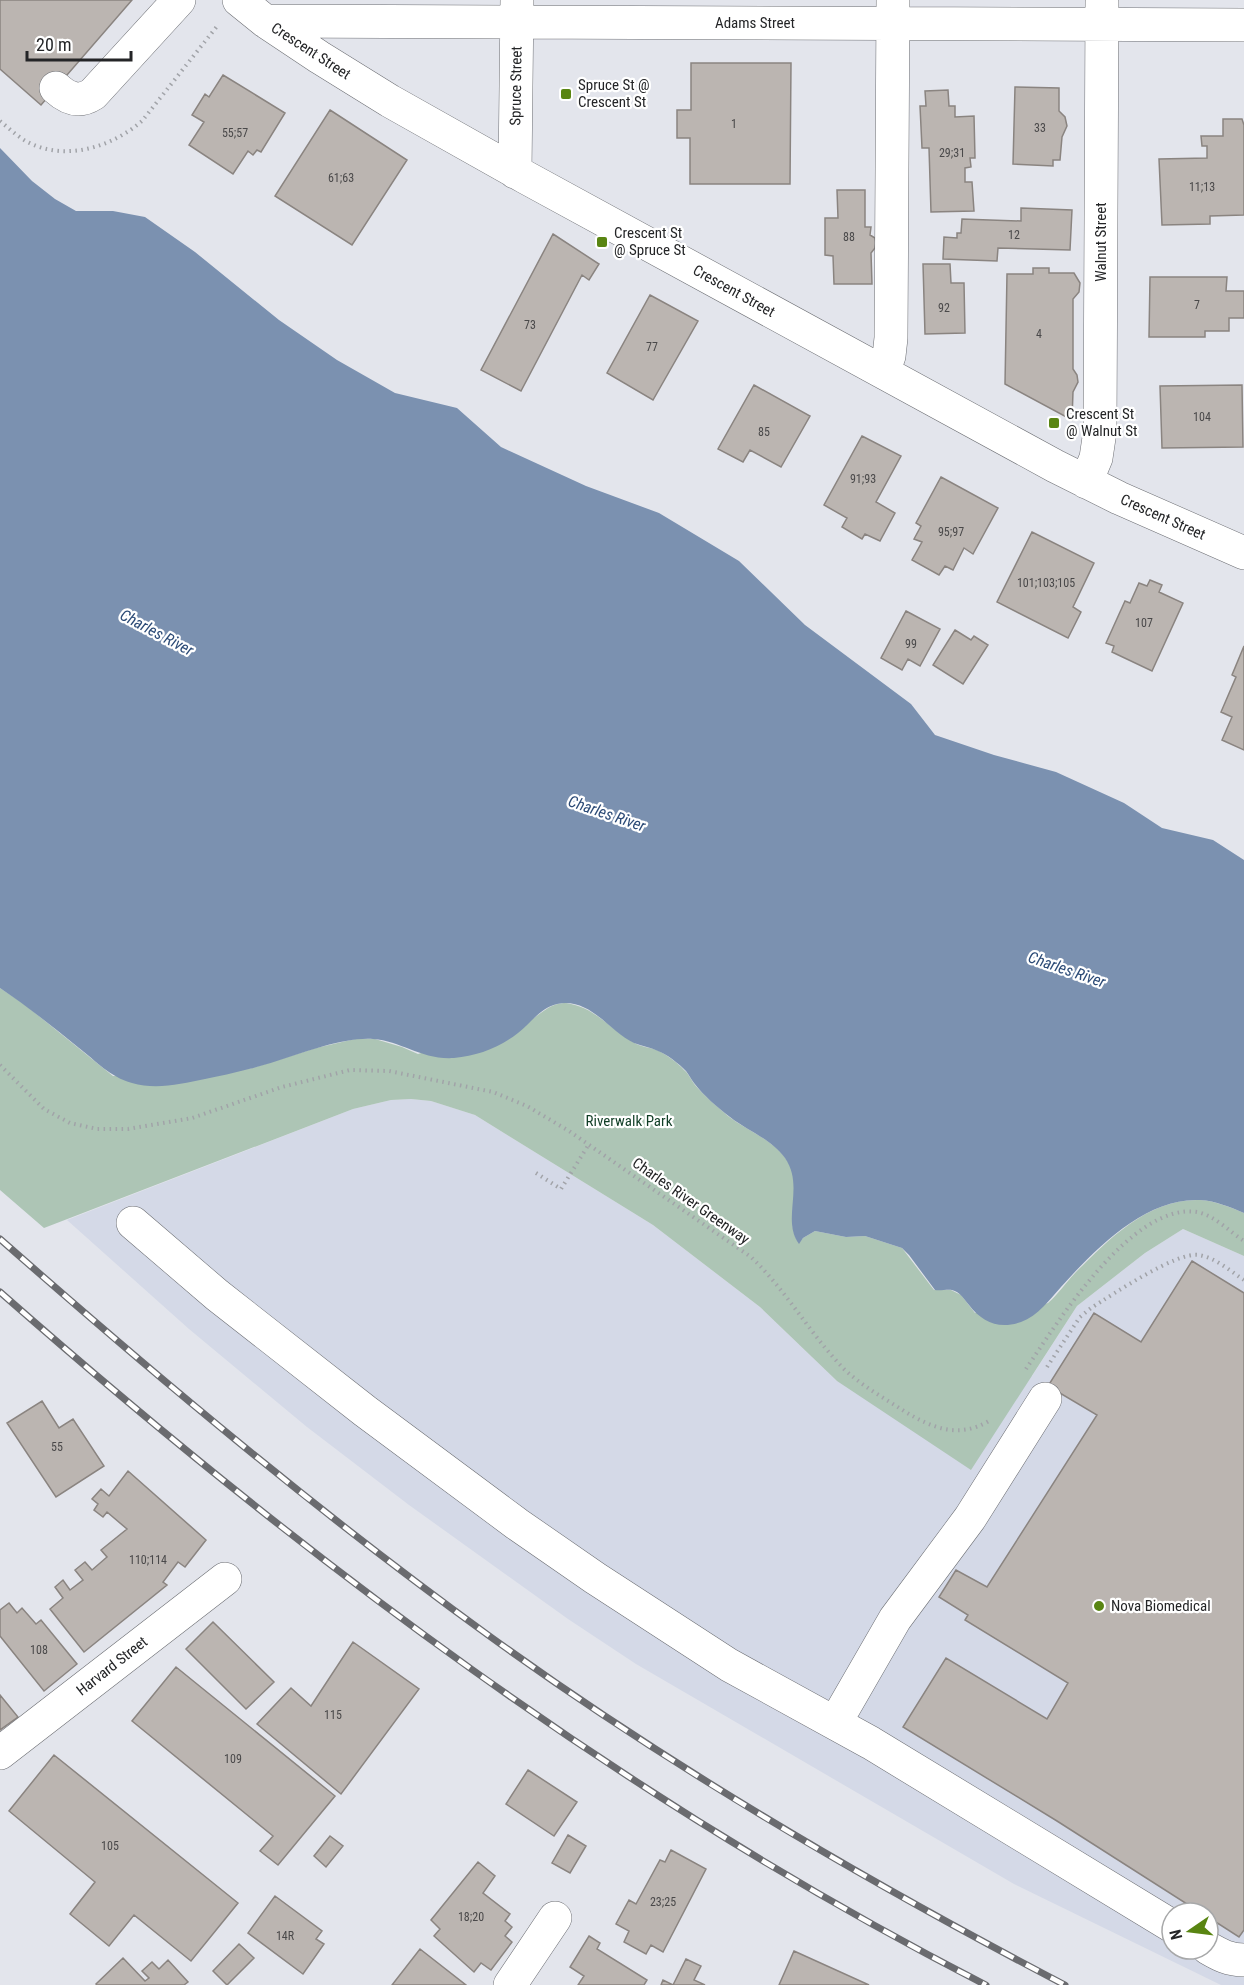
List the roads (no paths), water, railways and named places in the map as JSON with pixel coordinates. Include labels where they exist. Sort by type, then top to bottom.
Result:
[{"type":"street","points":[[56,87],[74,100],[87,98],[93,94],[179,0]]},
{"type":"street","name":"Crescent Street","points":[[239,0],[265,21],[366,86],[515,172],[1086,482],[1244,553]]},
{"type":"street","name":"Adams Street","points":[[265,21],[517,11],[1102,12],[1244,24]]},
{"type":"street","name":"Spruce Street","points":[[515,172],[517,11]]},
{"type":"street","points":[[883,372],[890,356],[891,338],[893,12]]},
{"type":"street","name":"Walnut Street","points":[[1086,482],[1096,458],[1100,431],[1102,12]]},
{"type":"street","points":[[133,1223],[184,1268],[310,1369],[517,1524],[702,1648],[896,1758],[1160,1919]]},
{"type":"street","points":[[835,1724],[896,1619],[970,1518],[1045,1399]]},
{"type":"street","name":"Harvard Street","points":[[0,1753],[225,1579]]},
{"type":"street","points":[[510,1985],[555,1918]]},
{"type":"street","points":[[1220,1954],[1232,1960],[1244,1960]]},
{"type":"water","name":"Charles River","points":[[0,148],[32,181],[55,199],[76,211],[113,211],[145,217],[195,252],[279,320],[337,360],[395,393],[457,408],[501,447],[586,486],[659,513],[739,561],[805,625],[911,704],[935,735],[994,755],[1056,772],[1124,803],[1162,828],[1213,840],[1244,860],[1244,1213],[1217,1203],[1200,1200],[1180,1201],[1160,1207],[1141,1216],[1106,1242],[1033,1316],[1021,1322],[998,1325],[985,1320],[955,1291],[935,1290],[902,1248],[865,1236],[846,1237],[815,1231],[803,1238],[799,1244],[792,1224],[791,1169],[779,1151],[706,1097],[686,1071],[665,1054],[625,1038],[590,1010],[580,1006],[569,1003],[551,1006],[503,1043],[463,1057],[442,1058],[383,1040],[361,1039],[324,1046],[227,1074],[178,1084],[150,1086],[132,1083],[110,1073],[0,988]]},
{"type":"railway","points":[[0,1239],[179,1393],[362,1541],[557,1684],[627,1731],[770,1820],[916,1905],[1065,1985]]},
{"type":"railway","points":[[0,1292],[114,1391],[231,1487],[350,1580],[472,1669],[596,1755],[723,1837],[853,1913],[986,1985]]},
{"type":"place","name":"Spruce St @ Crescent St","points":[[566,94]]},
{"type":"place","name":"Crescent St @ Spruce St","points":[[602,242]]},
{"type":"place","name":"Crescent St @ Walnut St","points":[[1054,423]]},
{"type":"place","name":"Nova Biomedical","points":[[1099,1606]]},
{"type":"park label","name":"Riverwalk Park","points":[[629,1121]]}]
